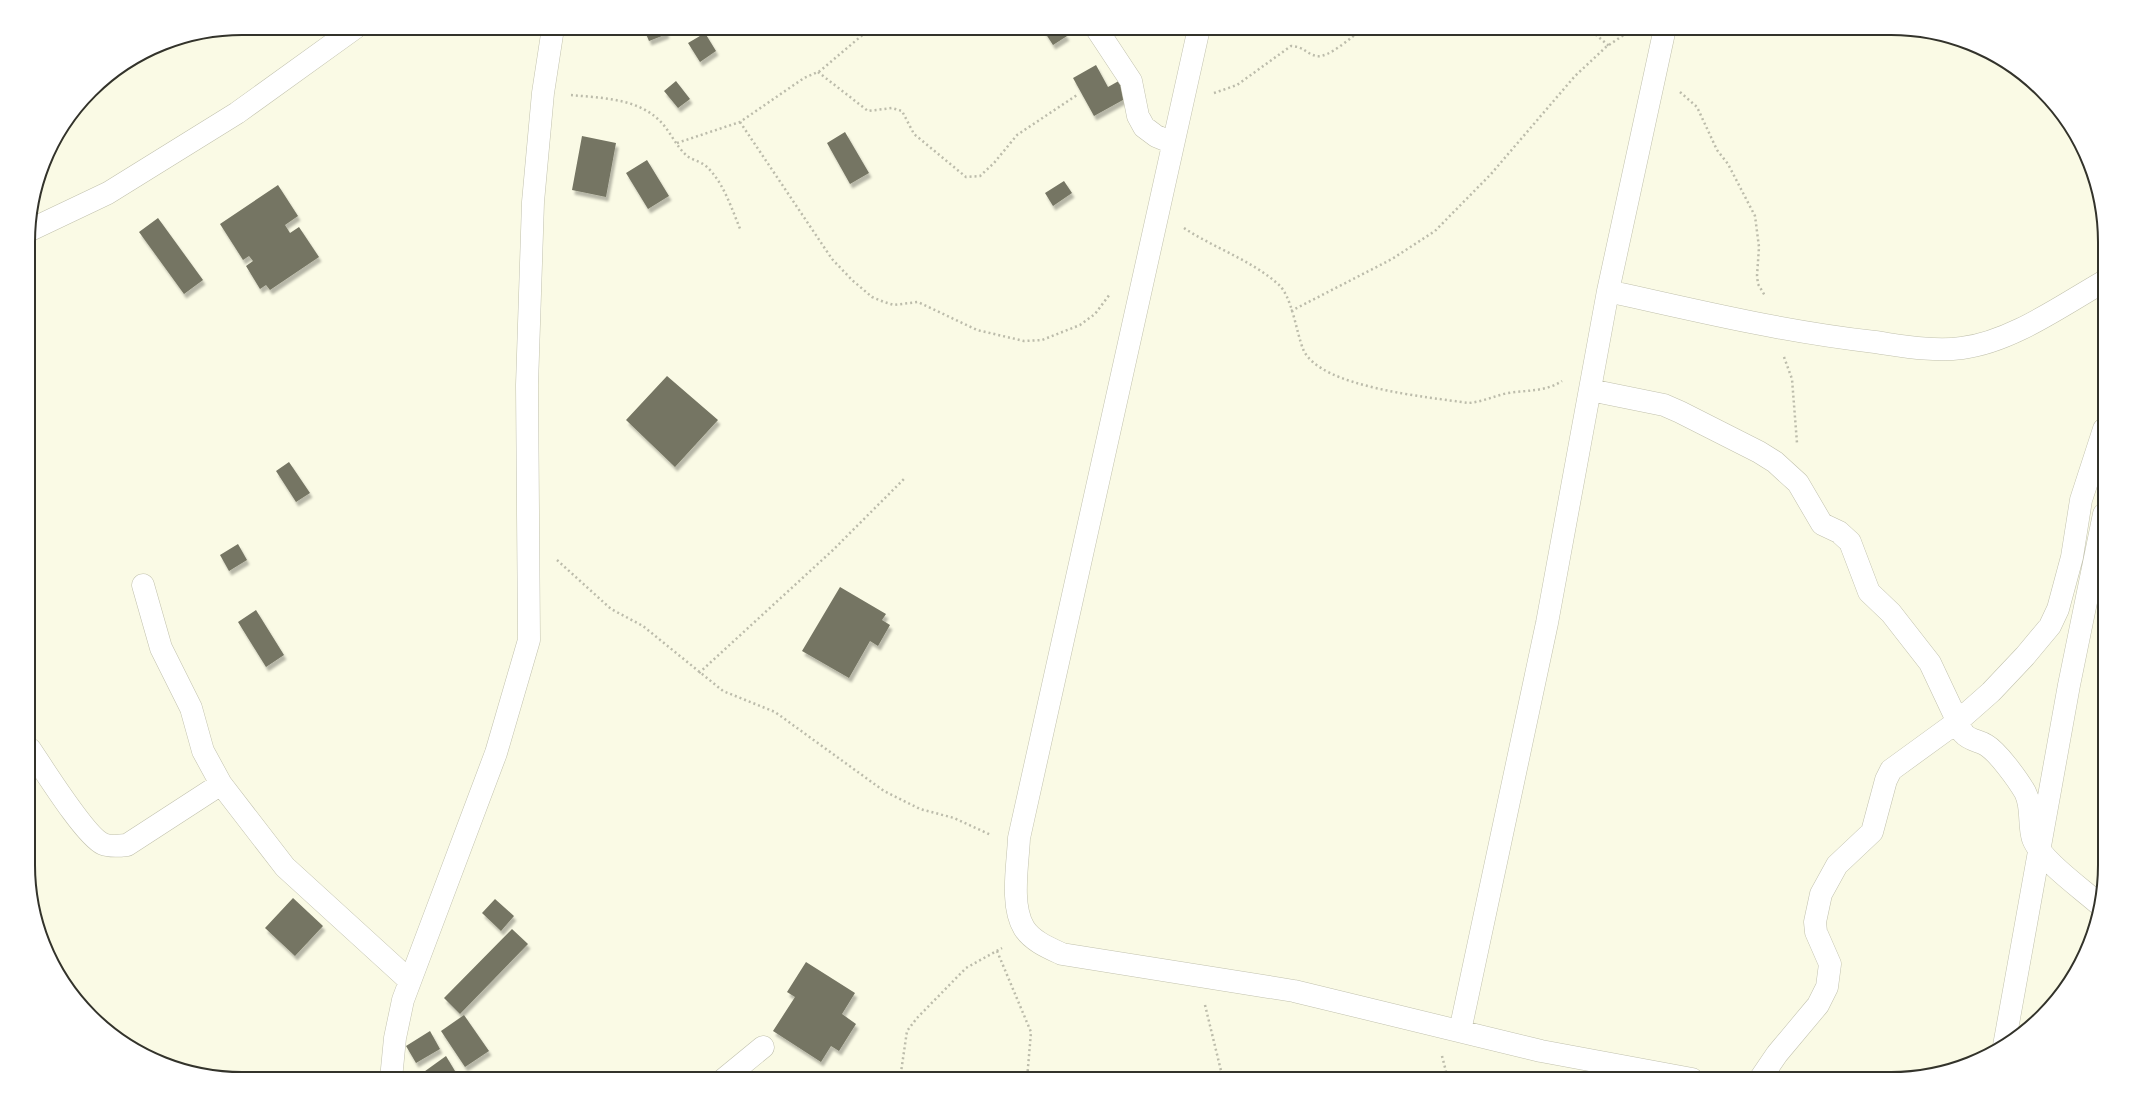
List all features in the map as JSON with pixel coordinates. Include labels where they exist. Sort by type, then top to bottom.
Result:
[{"type":"street","points":[[35,228],[108,194],[237,113],[345,35]]},
{"type":"street","points":[[392,1072],[395,1038],[403,1000],[496,753],[521,672],[529,640],[528,369],[533,202],[551,35]]},
{"type":"street","points":[[1101,35],[1131,81],[1138,116],[1144,127],[1156,136],[1173,144]]},
{"type":"street","points":[[1197,35],[1099,476],[1019,847],[1017,910],[1024,929],[1040,943],[1062,954],[1136,964],[1198,976],[1294,991],[1541,1051],[1654,1072]]},
{"type":"street","points":[[1460,1032],[1547,624],[1608,291],[1663,35]]},
{"type":"street","points":[[1608,291],[1777,328],[1925,348],[1962,348],[2011,335],[2098,285]]},
{"type":"street","points":[[1590,390],[1664,405],[1680,412],[1759,452],[1775,462],[1798,483],[1822,524],[1839,532],[1850,542],[1869,592],[1891,613],[1923,652],[1930,663],[1963,733],[1968,738],[1985,744],[1992,750],[2024,791],[2029,801],[2031,830],[2039,851],[2095,900]]},
{"type":"street","points":[[1765,1072],[1777,1054],[1818,1005],[1826,987],[1830,964],[1818,939],[1815,922],[1821,894],[1827,880],[1837,865],[1872,832],[1886,780],[1891,770],[1958,722],[1991,692],[2025,656],[2050,626],[2058,609],[2072,557],[2081,500],[2098,448]]},
{"type":"street","points":[[2006,1037],[2070,678],[2098,543]]},
{"type":"street","points":[[143,585],[161,648],[192,708],[203,751],[221,784],[285,867],[410,981]]},
{"type":"street","points":[[35,756],[87,832],[102,843],[114,846],[127,845],[221,784]]},
{"type":"street","points":[[733,1072],[763,1047]]},
{"type":"path","points":[[677,143],[740,122],[804,78],[818,72],[862,35]]},
{"type":"path","points":[[1183,100],[1220,92],[1237,85],[1291,46],[1301,46],[1315,56],[1327,55],[1354,35]]},
{"type":"path","points":[[1596,35],[1609,46]]},
{"type":"path","points":[[1291,311],[1392,260],[1435,231],[1491,174],[1576,76],[1609,46],[1624,35]]},
{"type":"path","points":[[1658,59],[1673,87],[1697,107],[1716,150],[1728,164],[1755,216],[1759,247],[1757,276],[1758,284],[1774,312],[1783,354],[1792,379],[1796,412],[1798,483]]},
{"type":"path","points":[[818,72],[868,111],[892,108],[902,111],[914,134],[966,177],[980,176],[994,163],[1017,135],[1077,95]]},
{"type":"path","points":[[544,92],[634,104],[647,111],[660,121],[686,156],[706,166],[717,178],[741,231]]},
{"type":"path","points":[[740,122],[832,259],[852,280],[872,297],[894,304],[918,302],[977,330],[1024,341],[1042,340],[1080,325],[1095,314],[1114,289]]},
{"type":"path","points":[[1162,198],[1176,223],[1278,284],[1291,311],[1303,350],[1311,359],[1326,370],[1357,384],[1468,403],[1479,402],[1507,393],[1544,390],[1596,358]]},
{"type":"path","points":[[699,672],[833,550],[904,479]]},
{"type":"path","points":[[529,540],[563,564],[611,609],[643,626],[723,691],[775,712],[884,791],[920,809],[954,818],[1019,847]]},
{"type":"path","points":[[901,1072],[907,1031],[917,1018],[966,968],[1030,934]]},
{"type":"path","points":[[997,951],[1031,1032],[1028,1072]]},
{"type":"path","points":[[1198,976],[1221,1072]]},
{"type":"building","points":[[646,35],[664,35],[649,41]]},
{"type":"building","points":[[702,35],[706,35],[716,51],[700,62],[688,43]]},
{"type":"building","points":[[1047,35],[1067,36],[1053,45]]},
{"type":"building","points":[[1096,65],[1108,87],[1124,78],[1132,95],[1094,116],[1073,78]]},
{"type":"building","points":[[676,81],[690,99],[678,108],[664,91]]},
{"type":"building","points":[[845,132],[869,173],[850,184],[827,143]]},
{"type":"building","points":[[582,136],[616,143],[606,197],[572,190]]},
{"type":"building","points":[[647,160],[669,196],[648,209],[626,173]]},
{"type":"building","points":[[1064,181],[1072,193],[1053,206],[1045,193]]},
{"type":"building","points":[[278,185],[298,216],[285,225],[290,233],[299,227],[319,257],[270,290],[266,285],[260,289],[246,266],[253,261],[249,256],[243,260],[220,224]]},
{"type":"building","points":[[158,218],[203,280],[184,294],[139,232]]},
{"type":"building","points":[[667,376],[718,420],[675,467],[626,420]]},
{"type":"building","points":[[289,462],[310,493],[296,502],[276,471]]},
{"type":"building","points":[[238,544],[247,560],[229,571],[220,555]]},
{"type":"building","points":[[840,587],[886,614],[882,620],[890,625],[878,646],[870,641],[849,678],[802,651]]},
{"type":"building","points":[[256,610],[284,655],[266,667],[238,622]]},
{"type":"building","points":[[293,898],[323,926],[295,956],[265,928]]},
{"type":"building","points":[[495,899],[514,916],[501,931],[482,913]]},
{"type":"building","points":[[512,929],[528,944],[460,1014],[444,998]]},
{"type":"building","points":[[806,962],[855,993],[842,1014],[856,1024],[839,1051],[831,1046],[821,1062],[773,1031],[795,997],[787,992]]},
{"type":"building","points":[[464,1015],[489,1051],[465,1067],[441,1031]]},
{"type":"building","points":[[430,1031],[440,1049],[416,1063],[406,1046]]},
{"type":"building","points":[[446,1056],[456,1072],[424,1072]]}]
